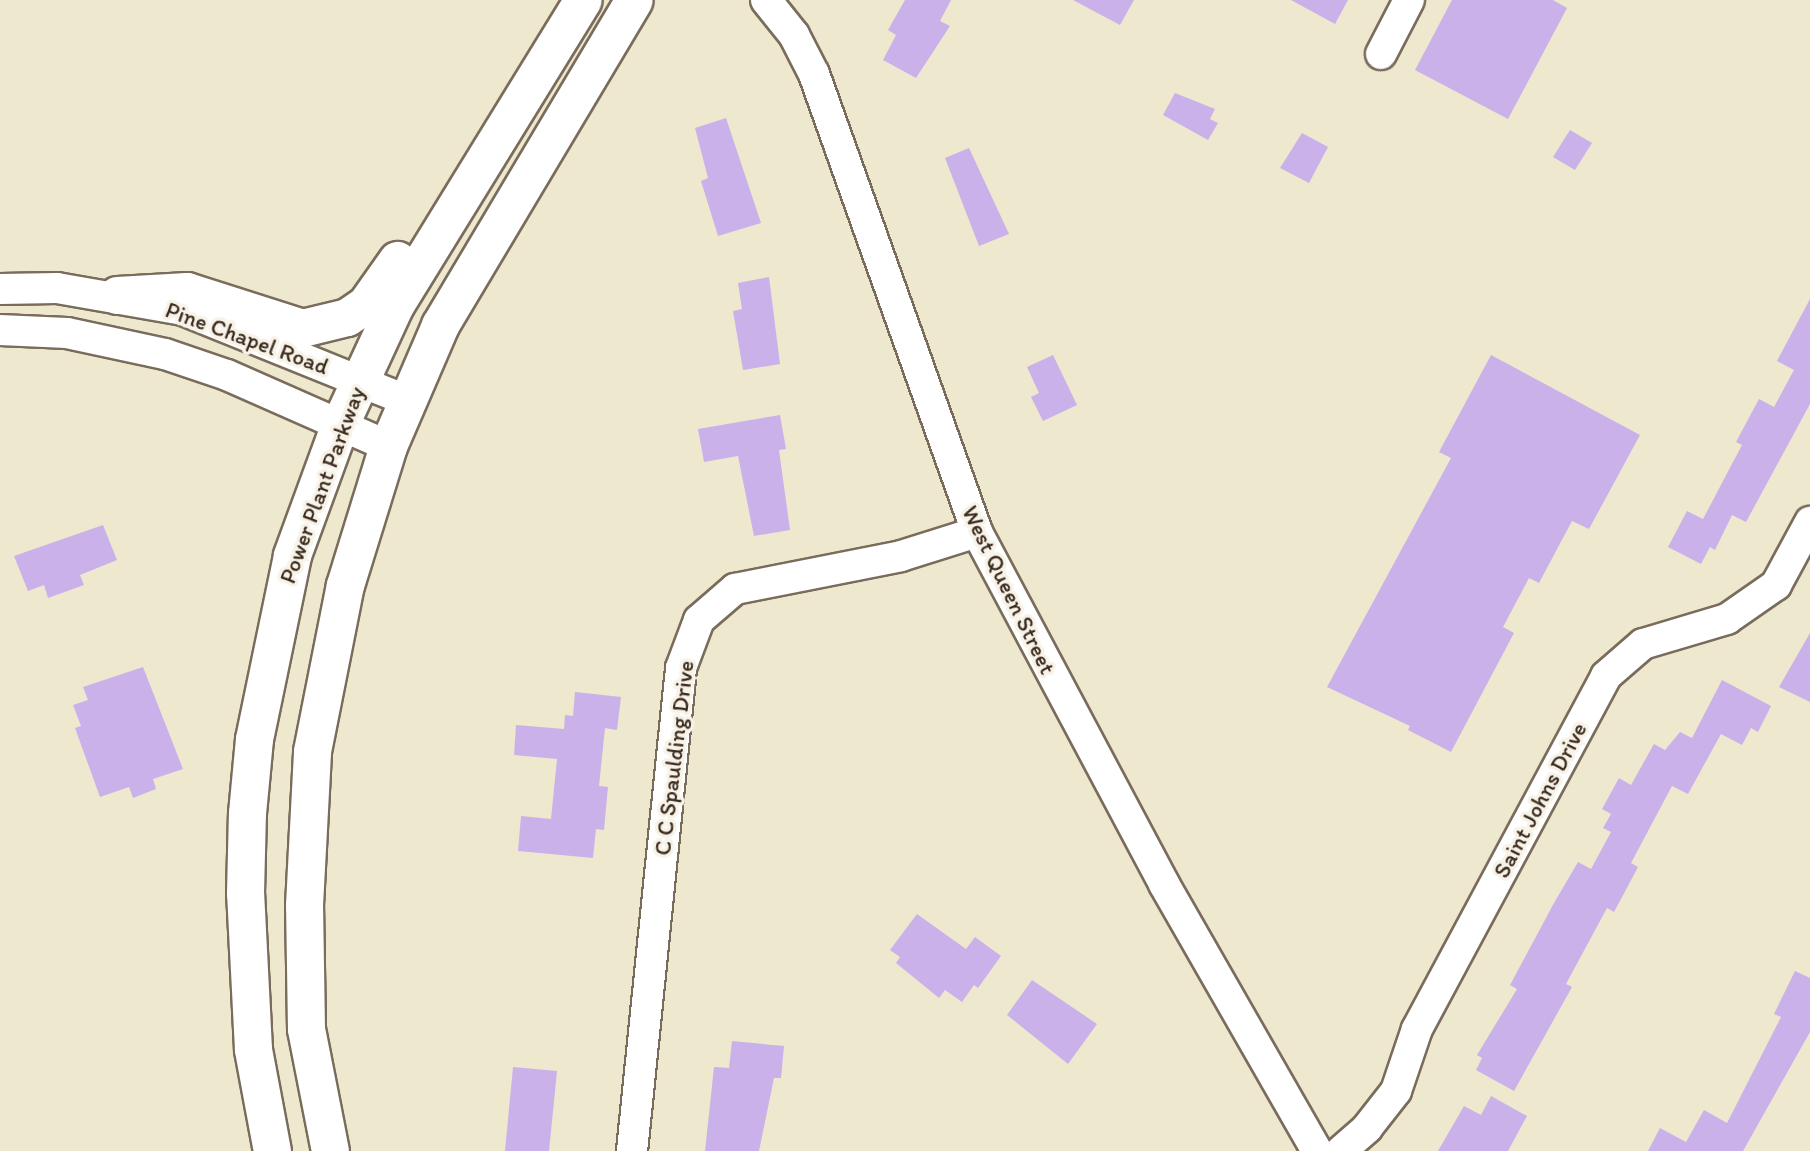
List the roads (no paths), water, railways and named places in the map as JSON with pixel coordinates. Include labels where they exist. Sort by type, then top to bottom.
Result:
[{"type":"main road","name":"Power Plant Parkway","points":[[272,1151],[253,1049],[245,893],[247,813],[254,739],[292,555],[340,424],[395,305],[583,0]]},
{"type":"main road","points":[[330,1151],[306,1029],[306,806],[328,656],[388,446],[406,400],[469,270],[634,0]]},
{"type":"main road","points":[[117,295],[187,291],[302,328],[347,317],[366,304],[382,285],[460,162],[505,124]]},
{"type":"street","name":"West Queen Street","points":[[766,0],[794,35],[814,74],[977,531],[1164,884],[1317,1151]]},
{"type":"street","points":[[1381,54],[1409,0]]},
{"type":"street","name":"Pine Chapel Road","points":[[0,289],[57,288],[117,295],[183,310],[406,400]]},
{"type":"street","name":"Pine Chapel Road","points":[[0,330],[67,333],[165,354],[388,446]]},
{"type":"street","name":"Saint Johns Drive","points":[[1341,1151],[1367,1128],[1396,1091],[1417,1029],[1606,676],[1643,644],[1727,619],[1776,585],[1810,522]]},
{"type":"street","name":"C C Spaulding Drive","points":[[632,1151],[681,668],[699,621],[735,589],[901,556],[977,531]]}]
